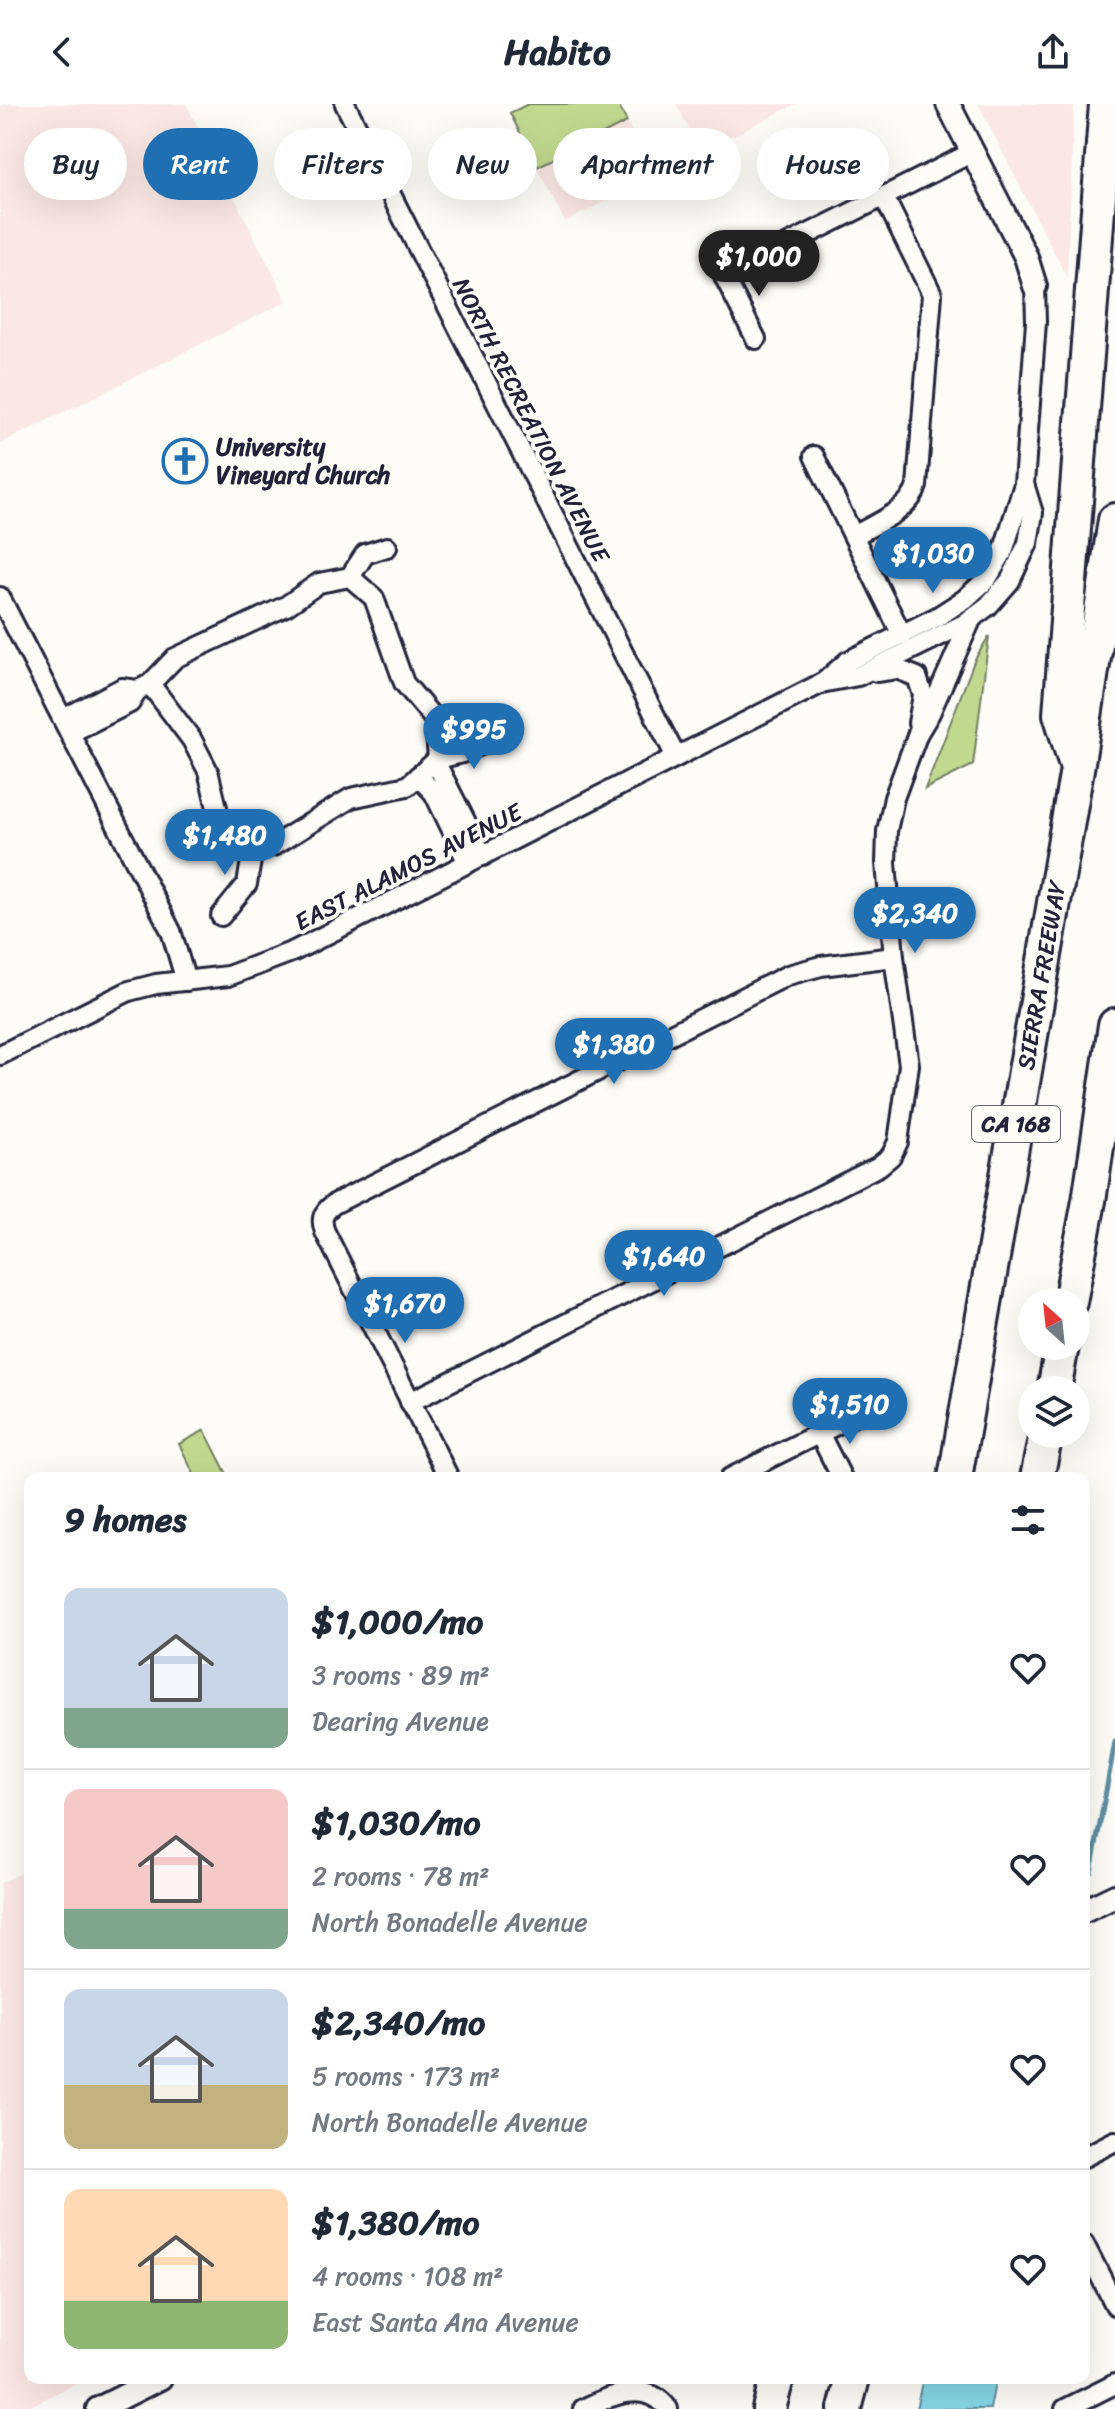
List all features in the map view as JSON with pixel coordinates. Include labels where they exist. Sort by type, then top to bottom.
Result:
[{"type":"highway","points":[[1077,769],[1060,714],[1106,104]]},
{"type":"highway","name":"SIERRA FREEWAY","points":[[956,1472],[1077,769],[1115,520]]},
{"type":"highway","points":[[1073,1288],[1115,1025]]},
{"type":"highway","points":[[1038,1472],[1043,1448]]},
{"type":"highway","points":[[769,2409],[775,2384]]},
{"type":"highway","points":[[845,2409],[851,2384]]},
{"type":"street","name":"NORTH RECREATION AVENUE","points":[[345,104],[676,757]]},
{"type":"street","points":[[824,682],[848,661],[958,604],[987,579],[1003,552],[1024,484],[1036,322],[1035,286],[1026,257],[948,104]]},
{"type":"street","points":[[889,194],[973,152]]},
{"type":"street","points":[[756,339],[724,276],[878,200]]},
{"type":"street","points":[[854,536],[902,507],[914,496],[917,486],[932,294],[885,200]]},
{"type":"street","points":[[814,456],[902,635]]},
{"type":"street","points":[[858,676],[971,620],[1002,591],[1023,557],[1033,513],[1024,484]]},
{"type":"street","points":[[66,726],[122,688],[144,687],[175,658],[286,606],[319,583],[350,577],[365,554],[387,547]]},
{"type":"street","points":[[350,577],[374,598],[404,683],[435,720],[436,760],[475,860]]},
{"type":"street","points":[[0,597],[171,931],[186,981]]},
{"type":"street","points":[[410,1402],[879,1166],[891,1156],[899,1137],[909,1056],[898,998],[886,863],[887,831],[894,798],[918,733],[971,620]]},
{"type":"street","points":[[824,682],[892,669],[917,677],[923,695],[918,733]]},
{"type":"street","name":"EAST ALAMOS AVENUE","points":[[0,1055],[120,994],[142,987],[228,976],[278,958],[824,682]]},
{"type":"street","points":[[144,687],[197,750],[208,771],[222,828],[235,851],[273,846],[351,798],[407,786],[436,760],[495,739]]},
{"type":"street","points":[[418,776],[434,793],[475,860]]},
{"type":"street","points":[[221,916],[247,884],[253,849]]},
{"type":"street","points":[[446,1472],[325,1232],[322,1218],[334,1204],[777,980],[810,968],[894,957]]},
{"type":"street","points":[[742,1472],[878,1404]]},
{"type":"street","points":[[819,1433],[839,1472]]},
{"type":"street","points":[[1090,1908],[1115,1896]]},
{"type":"street","points":[[1090,2154],[1115,2141]]},
{"type":"street","points":[[1090,2256],[1115,2305]]},
{"type":"street","points":[[98,2409],[148,2384]]},
{"type":"street","points":[[1065,2409],[1115,2384]]},
{"type":"street","points":[[583,2409],[624,2393],[639,2392],[664,2404]]},
{"type":"shaded area","points":[[186,104],[198,128],[143,128],[143,200],[235,200],[287,301],[0,444],[0,106]]},
{"type":"shaded area","points":[[676,104],[796,104],[741,132],[741,128],[688,128]]},
{"type":"shaded area","points":[[978,104],[1074,104],[1067,278]]},
{"type":"shaded area","points":[[627,122],[630,128],[615,128]]},
{"type":"shaded area","points":[[553,159],[553,198],[537,167]]},
{"type":"shaded area","points":[[554,200],[608,200],[565,222]]},
{"type":"shaded area","points":[[24,1871],[24,2384],[75,2384],[25,2409],[0,2409],[0,1883]]},
{"type":"green space","points":[[528,104],[618,104],[627,122],[615,128],[553,128],[553,159],[537,167],[537,128],[518,128],[510,113]]},
{"type":"green space","points":[[989,636],[973,765],[925,789],[975,659]]},
{"type":"green space","points":[[205,1430],[226,1472],[193,1472],[179,1444]]},
{"type":"water","points":[[922,2384],[995,2384],[990,2409],[916,2409]]},
{"type":"waterway","points":[[1091,1872],[1115,1742]]},
{"type":"place","name":"University Vineyard Church","points":[[185,461]]}]
